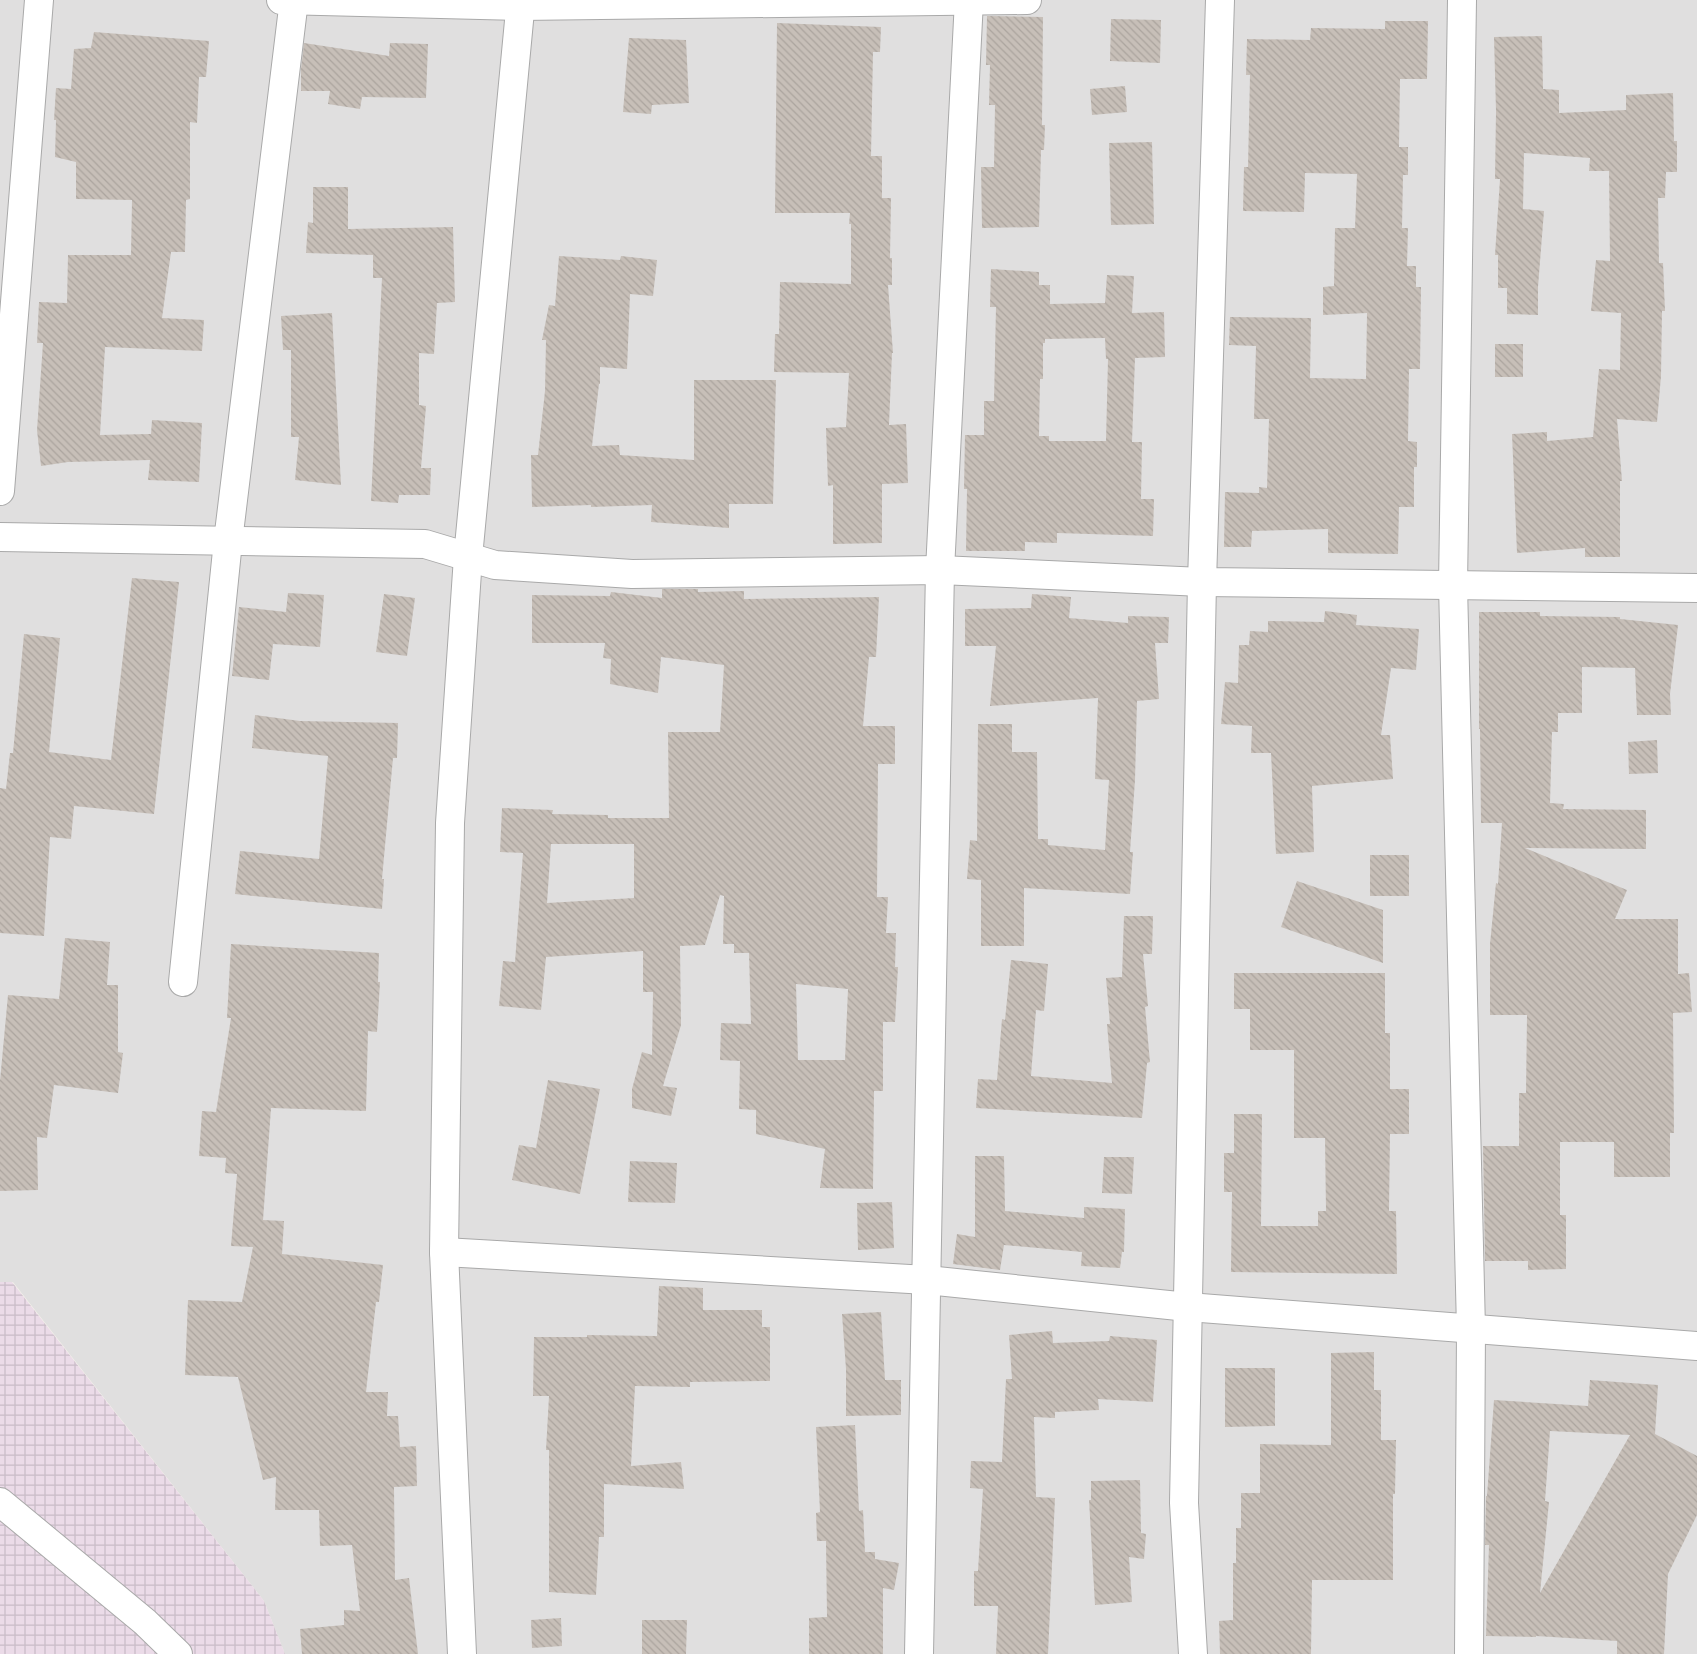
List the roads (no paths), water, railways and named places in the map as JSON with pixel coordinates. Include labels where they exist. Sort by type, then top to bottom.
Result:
[{"type":"street","points":[[0,491],[39,0]]},
{"type":"street","points":[[281,0],[520,3],[1027,0]]},
{"type":"street","points":[[183,982],[228,541],[294,0]]},
{"type":"street","points":[[919,1654],[940,570],[968,0]]},
{"type":"street","points":[[1193,1654],[1184,1503],[1202,582],[1220,0]]},
{"type":"street","points":[[1462,0],[1453,584],[1470,1329],[1469,1654]]},
{"type":"street","points":[[462,1654],[444,1252],[450,823],[468,557],[520,3]]},
{"type":"street","points":[[0,537],[425,544],[495,565],[632,574],[940,570],[1202,582],[1697,588]]},
{"type":"street","points":[[444,1252],[927,1280],[1188,1308],[1697,1346]]},
{"type":"street","points":[[0,1502],[145,1622],[178,1654]]}]
